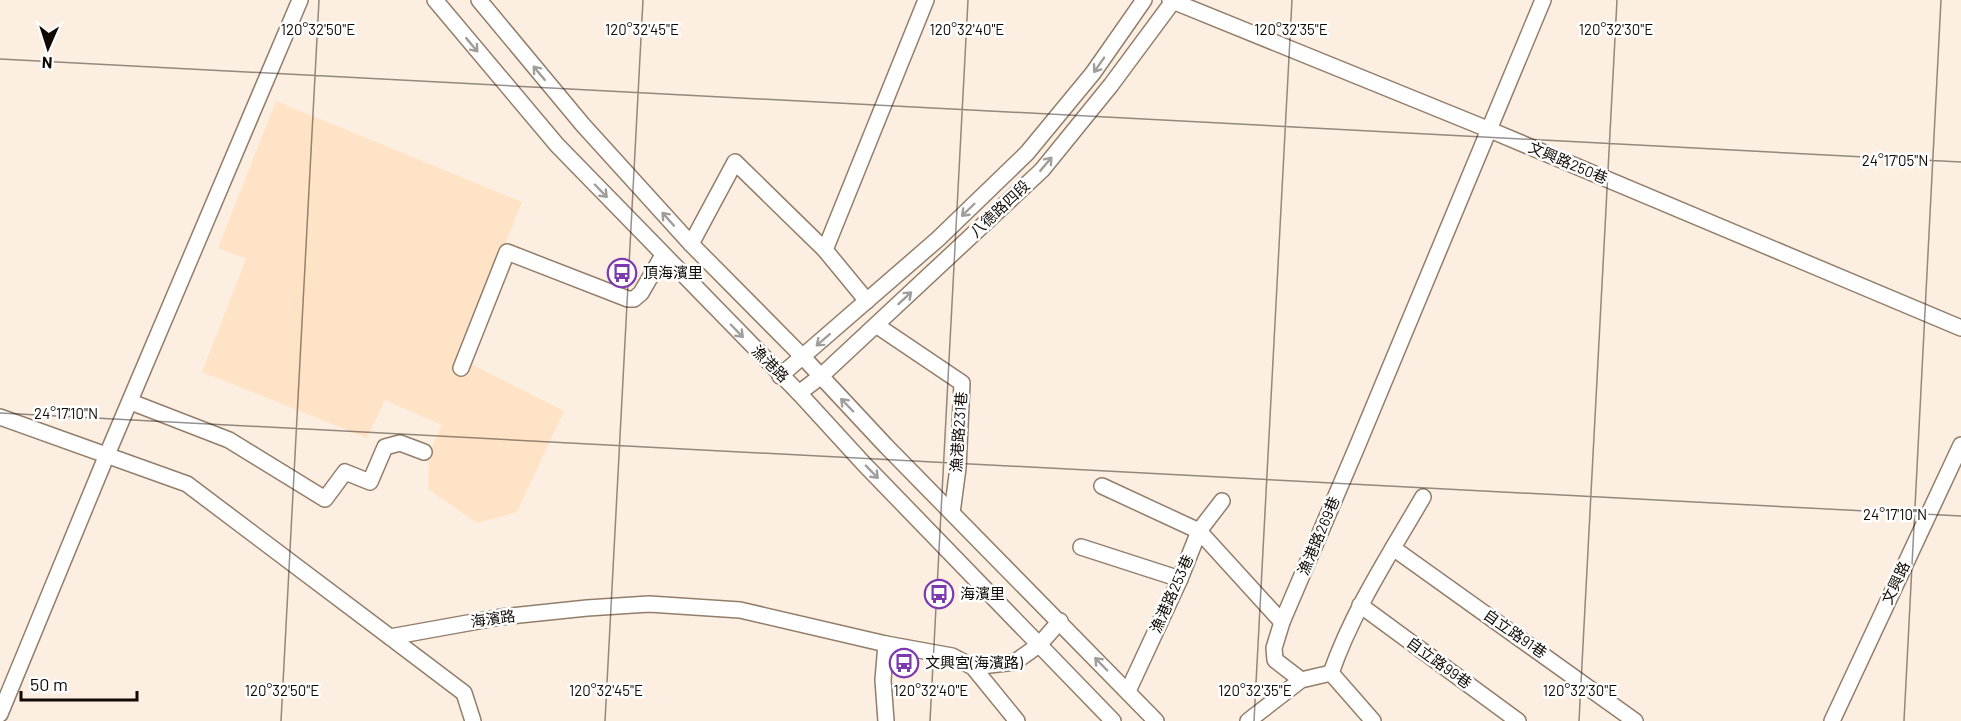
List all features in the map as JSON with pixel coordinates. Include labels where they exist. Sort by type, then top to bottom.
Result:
[{"type":"street","points":[[0,714],[106,457],[300,0]]},
{"type":"street","name":"漁港路","points":[[435,0],[557,146],[799,393],[1113,721]]},
{"type":"street","name":"漁港路","points":[[479,0],[583,125],[691,244],[1156,721]]},
{"type":"street","points":[[825,250],[926,0]]},
{"type":"street","name":"八德路四段","points":[[780,376],[938,239],[1027,153],[1093,73],[1144,0]]},
{"type":"street","name":"八德路四段","points":[[799,393],[820,377],[1042,170],[1135,53],[1173,0]]},
{"type":"street","name":"文興路250巷","points":[[1173,0],[1961,328]]},
{"type":"street","name":"漁港路269巷","points":[[1301,680],[1275,660],[1274,648],[1282,622],[1543,0]]},
{"type":"street","points":[[1116,41],[1135,53]]},
{"type":"street","points":[[691,244],[735,162],[825,250],[867,301]]},
{"type":"street","points":[[462,368],[507,252],[634,299],[641,293],[663,255]]},
{"type":"street","name":"漁港路231巷","points":[[876,325],[962,383],[958,468],[952,513]]},
{"type":"street","points":[[131,402],[229,440],[326,499],[345,472],[370,482],[385,447],[400,443],[424,452]]},
{"type":"street","points":[[0,417],[106,457],[187,484],[464,693],[473,721]]},
{"type":"street","name":"文興路","points":[[1832,721],[1961,445]]},
{"type":"street","points":[[1102,486],[1199,531],[1282,622]]},
{"type":"street","points":[[1331,673],[1360,605],[1423,496]]},
{"type":"street","name":"漁港路253巷","points":[[1128,691],[1180,579],[1199,531],[1222,501]]},
{"type":"street","points":[[1081,547],[1180,579]]},
{"type":"street","name":"自立路91巷","points":[[1393,548],[1635,721]]},
{"type":"street","name":"海濱路","points":[[390,637],[501,617],[649,604],[740,610],[886,644],[952,656],[974,667],[1017,721]]},
{"type":"street","name":"自立路99巷","points":[[1360,605],[1518,721]]},
{"type":"street","points":[[974,667],[1015,662],[1039,645],[1060,621]]},
{"type":"street","points":[[886,644],[883,680],[886,721]]},
{"type":"street","points":[[1248,721],[1301,680],[1331,673]]},
{"type":"street","points":[[1331,673],[1373,721]]},
{"type":"shaded area","points":[[276,101],[522,202],[459,358],[564,411],[517,512],[477,523],[428,489],[429,454],[442,425],[385,400],[367,438],[202,372],[246,259],[218,248]]},
{"type":"place","name":"頂海濱里","points":[[622,273]]},
{"type":"place","name":"海濱里","points":[[939,594]]},
{"type":"place","name":"文興宮(海濱路)","points":[[904,663]]}]
